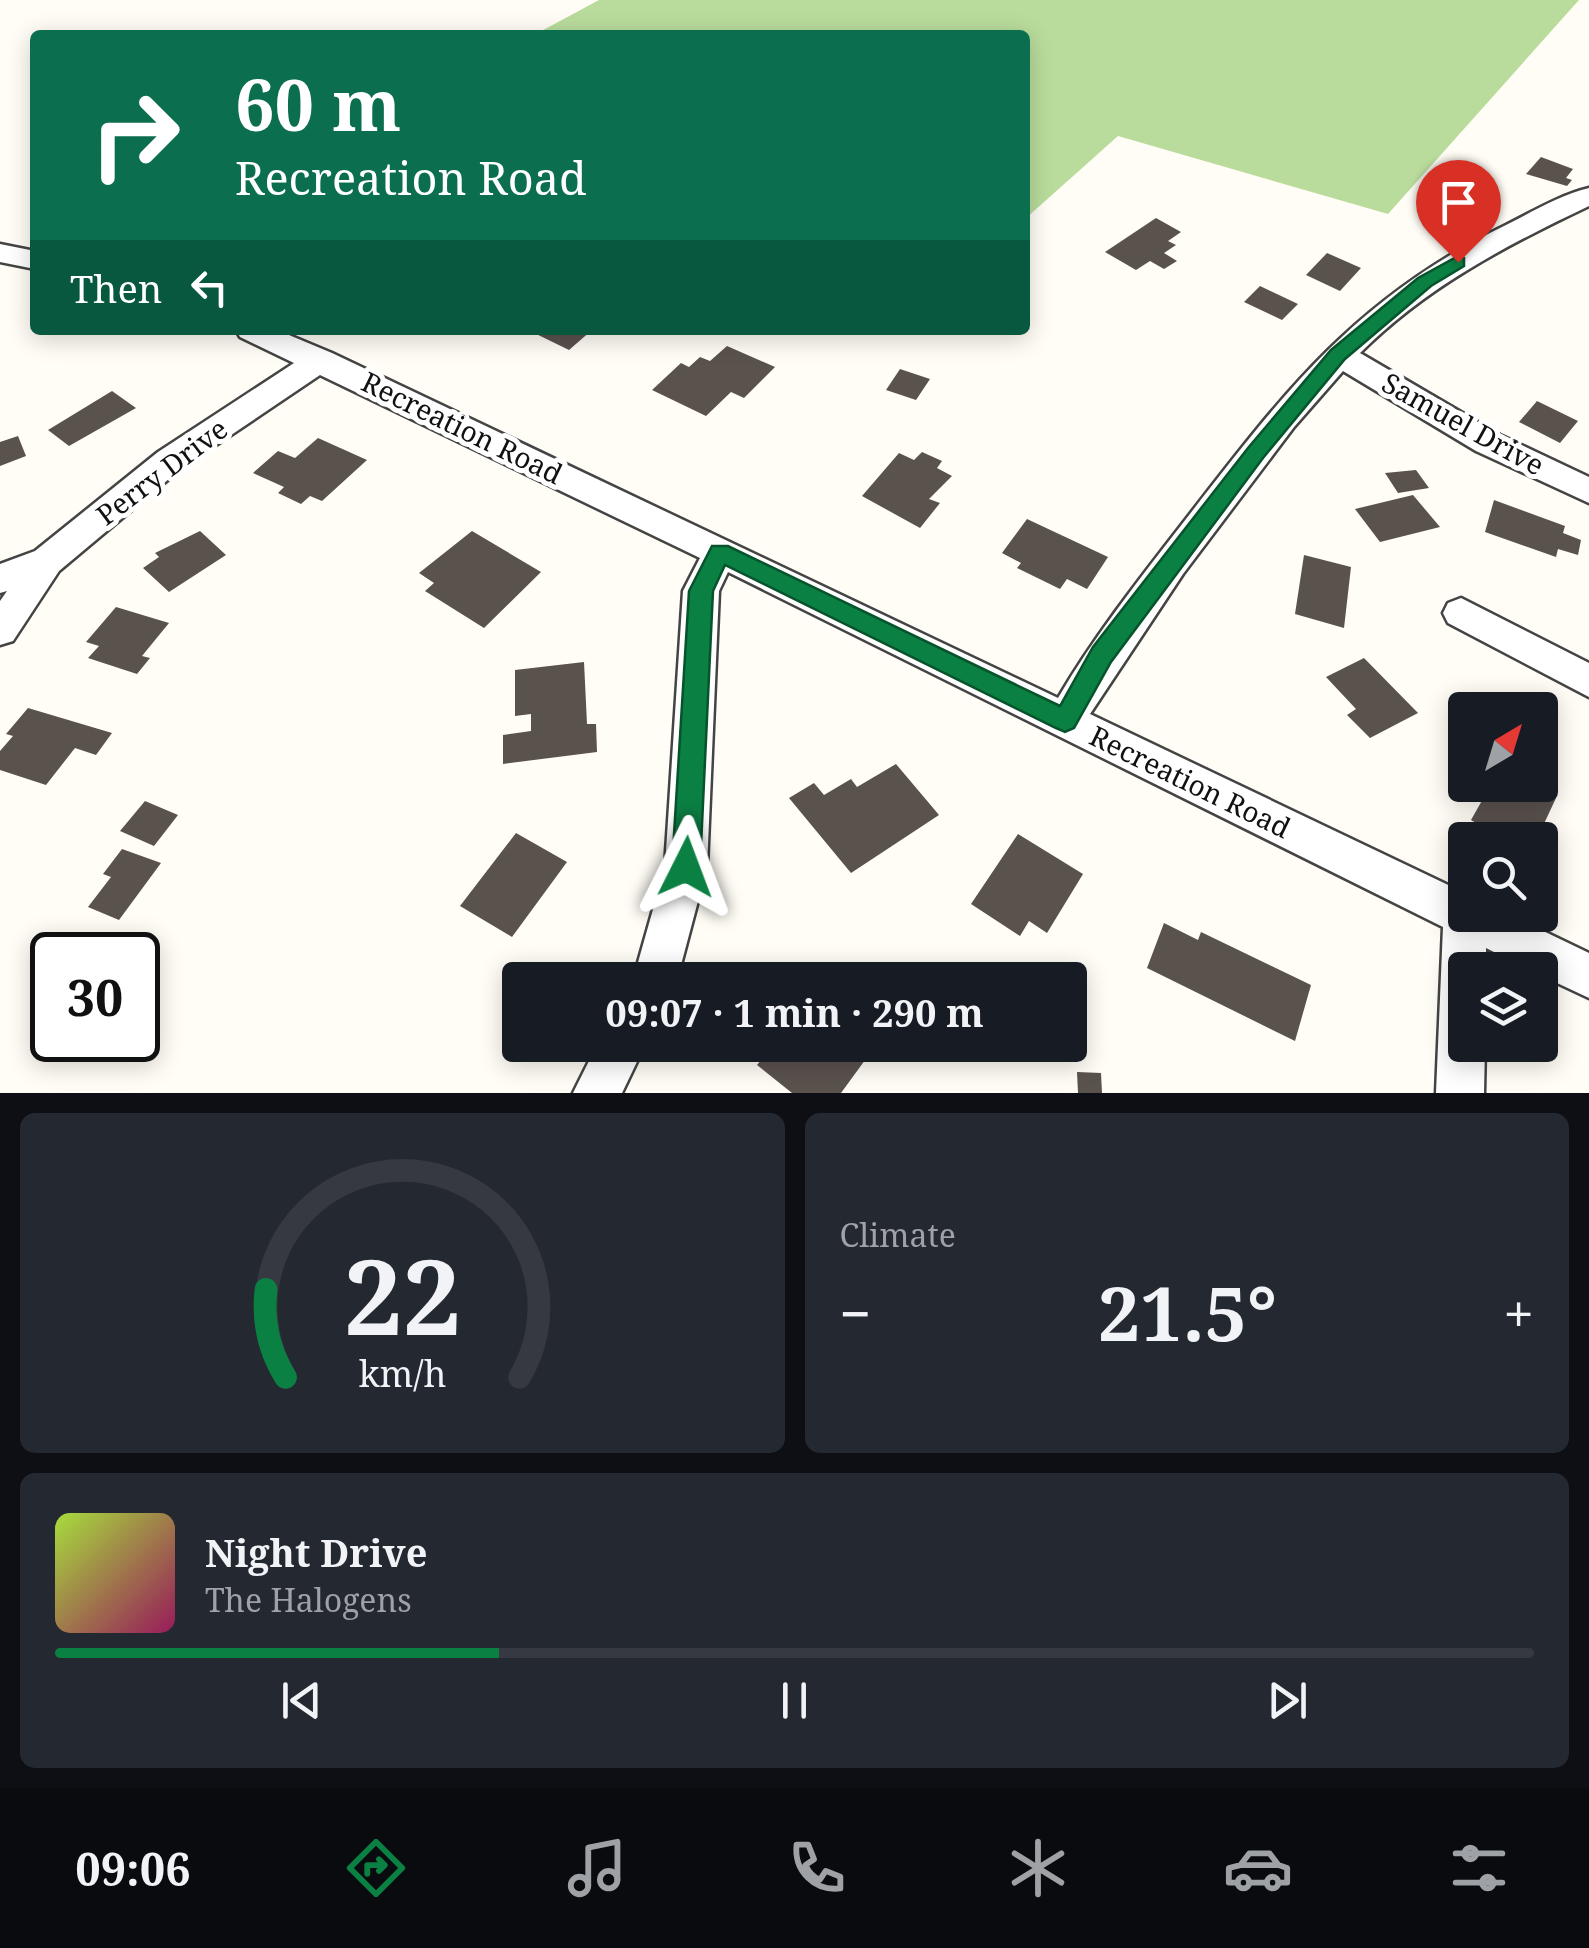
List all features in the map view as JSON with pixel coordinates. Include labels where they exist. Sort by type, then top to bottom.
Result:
[{"type":"street","points":[[1065,721],[1102,654],[1256,453],[1338,354],[1424,282],[1491,242],[1589,196]]},
{"type":"street","points":[[0,253],[30,259]]},
{"type":"street","name":"Recreation Road","points":[[263,335],[720,552],[1448,908]]},
{"type":"street","name":"Samuel Drive","points":[[1338,354],[1488,443],[1589,491]]},
{"type":"street","name":"Perry Drive","points":[[0,579],[47,560],[170,460],[321,360]]},
{"type":"street","points":[[660,962],[686,867],[701,591],[720,552]]},
{"type":"street","points":[[0,630],[47,560]]},
{"type":"street","points":[[1461,613],[1589,681]]},
{"type":"street","points":[[1460,1093],[1465,932]]},
{"type":"street","name":"Recreation Road","points":[[1498,932],[1589,976]]},
{"type":"street","points":[[598,1093],[614,1062]]},
{"type":"green space","points":[[599,0],[1579,0],[1388,214],[1118,136],[1030,215],[1030,30],[543,30]]},
{"type":"building","points":[[1541,157],[1573,169],[1566,178],[1572,180],[1567,186],[1526,174]]},
{"type":"building","points":[[1156,218],[1181,232],[1168,241],[1176,245],[1164,253],[1177,261],[1164,269],[1150,261],[1136,270],[1105,252]]},
{"type":"building","points":[[1327,253],[1361,268],[1340,291],[1306,275]]},
{"type":"building","points":[[1260,286],[1298,304],[1282,320],[1244,302]]},
{"type":"building","points":[[538,335],[586,335],[569,350]]},
{"type":"building","points":[[727,346],[775,367],[744,398],[731,392],[706,416],[652,390],[681,363],[689,367],[700,357],[710,361]]},
{"type":"building","points":[[900,369],[930,379],[916,400],[886,390]]},
{"type":"building","points":[[112,391],[136,408],[69,446],[48,430]]},
{"type":"building","points":[[1537,401],[1578,421],[1560,443],[1519,422]]},
{"type":"building","points":[[18,436],[26,456],[0,466],[0,442]]},
{"type":"building","points":[[318,438],[367,460],[322,501],[310,496],[301,504],[278,493],[284,487],[253,473],[278,451],[295,458]]},
{"type":"building","points":[[922,452],[942,461],[937,468],[952,476],[929,499],[940,503],[920,528],[862,496],[899,453],[914,460]]},
{"type":"building","points":[[1416,470],[1429,488],[1398,493],[1385,473]]},
{"type":"building","points":[[1413,495],[1440,527],[1380,542],[1355,509]]},
{"type":"building","points":[[1494,500],[1565,526],[1563,533],[1581,540],[1578,555],[1558,549],[1556,557],[1485,532]]},
{"type":"building","points":[[1027,519],[1108,557],[1087,589],[1067,579],[1060,589],[1017,568],[1021,563],[1002,553]]},
{"type":"building","points":[[200,531],[226,555],[169,592],[143,568],[159,557],[155,553]]},
{"type":"building","points":[[472,531],[541,572],[484,628],[425,591],[434,583],[419,573]]},
{"type":"building","points":[[1304,555],[1351,567],[1344,628],[1295,614]]},
{"type":"building","points":[[116,607],[169,623],[142,656],[150,658],[137,674],[88,658],[99,646],[86,642]]},
{"type":"building","points":[[1364,658],[1418,713],[1370,738],[1347,715],[1356,709],[1326,677]]},
{"type":"building","points":[[584,662],[587,724],[596,724],[597,752],[503,764],[503,735],[531,731],[531,714],[515,716],[515,670]]},
{"type":"building","points":[[28,708],[112,733],[96,755],[75,748],[46,785],[0,770],[0,751],[13,736],[6,734]]},
{"type":"building","points":[[896,764],[939,815],[851,873],[789,798],[814,783],[824,795],[851,779],[857,787]]},
{"type":"building","points":[[145,801],[178,815],[154,846],[120,831]]},
{"type":"building","points":[[1481,802],[1554,802],[1545,822],[1471,820]]},
{"type":"building","points":[[516,833],[567,862],[512,937],[460,906]]},
{"type":"building","points":[[1018,834],[1083,874],[1047,933],[1029,921],[1020,936],[971,904]]},
{"type":"building","points":[[122,849],[161,863],[119,920],[88,907],[111,877],[103,874]]},
{"type":"building","points":[[1164,923],[1198,940],[1201,932],[1311,985],[1295,1041],[1147,968]]},
{"type":"building","points":[[864,1062],[841,1093],[792,1093],[757,1065]]},
{"type":"building","points":[[1077,1072],[1101,1073],[1102,1093],[1078,1093]]},
{"type":"route","points":[[686,867],[701,591],[720,552],[1065,721],[1102,654],[1256,453],[1338,354],[1424,282],[1458,262]]}]
